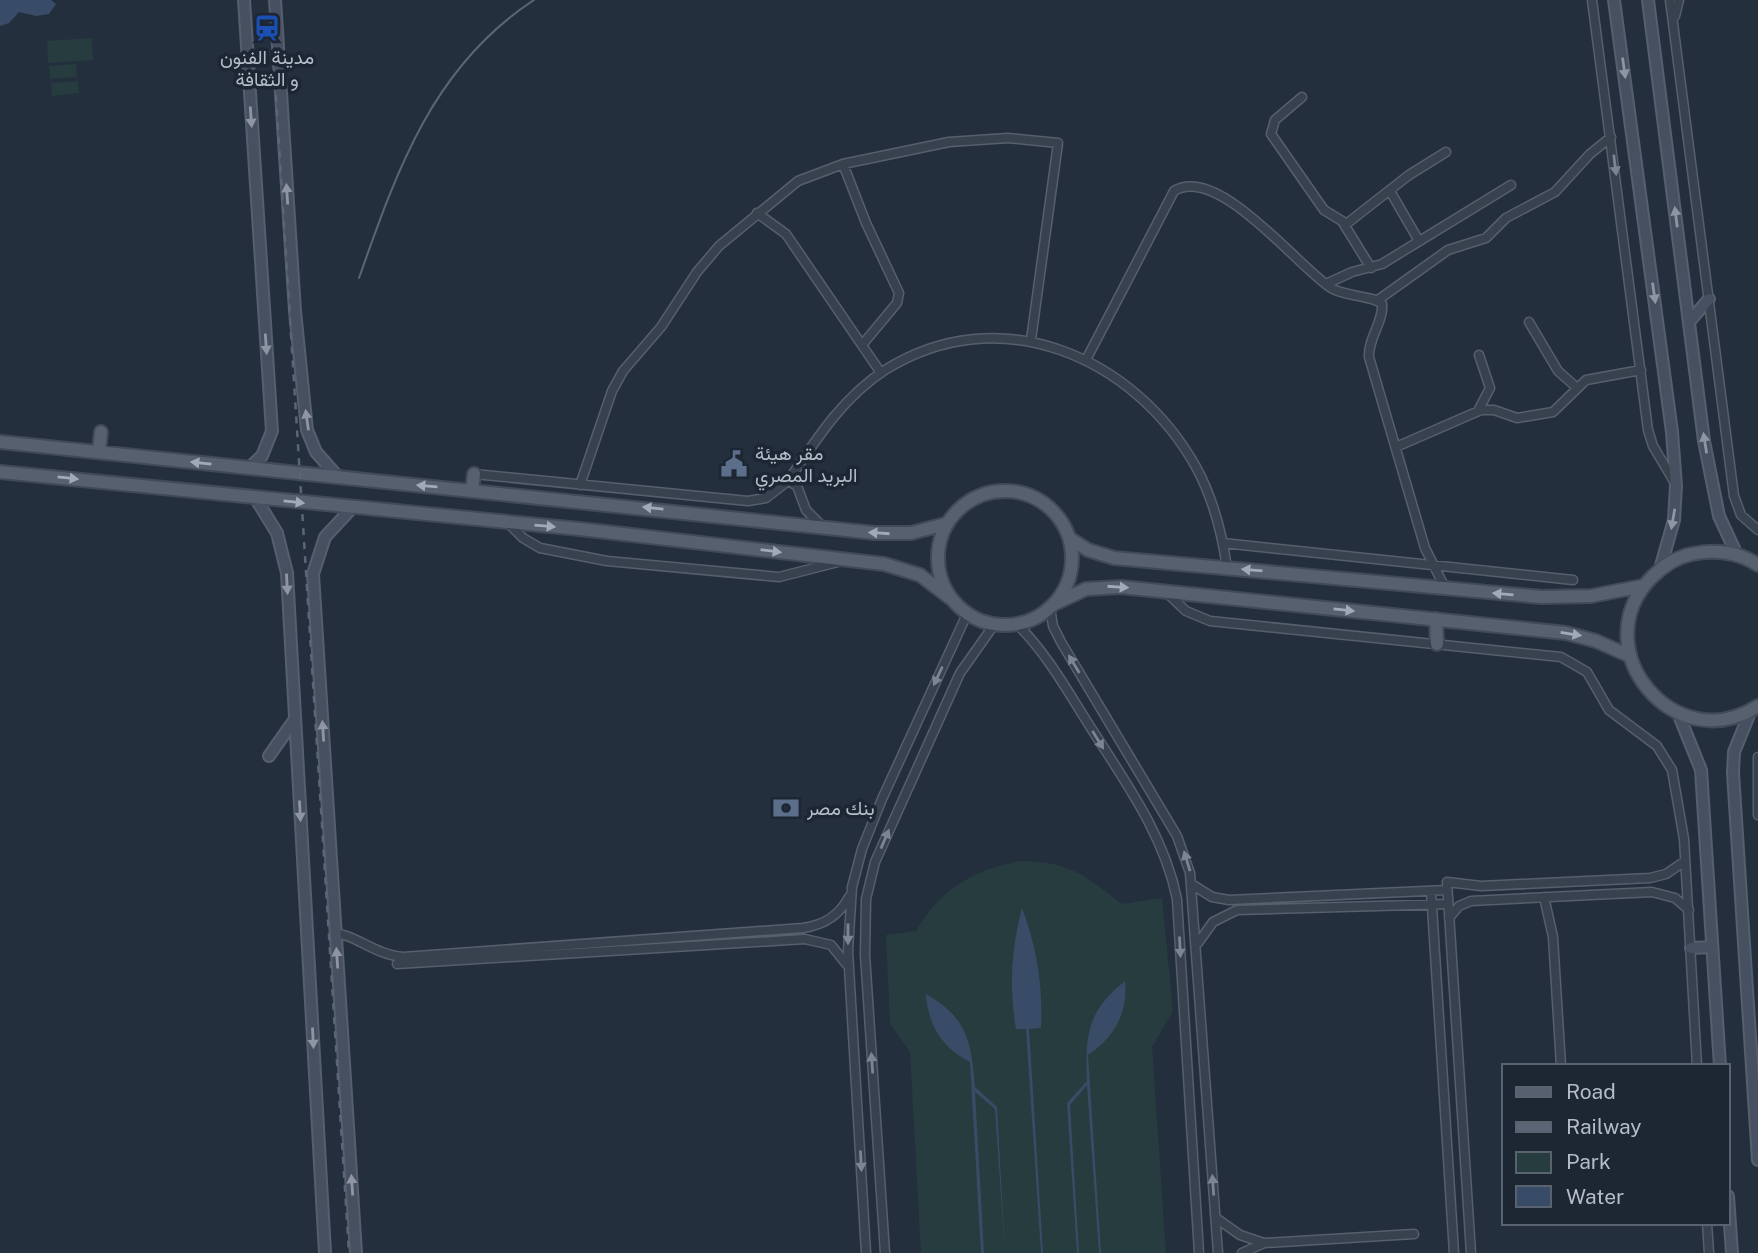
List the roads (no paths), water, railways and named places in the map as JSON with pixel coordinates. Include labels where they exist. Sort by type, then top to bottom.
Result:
[{"type":"main road","points":[[99,452],[101,432]]},
{"type":"main road","points":[[0,442],[893,534],[946,524]]},
{"type":"main road","points":[[0,472],[845,559],[903,569],[936,585],[967,614],[994,625],[1017,624],[1074,593],[1102,586],[1581,636],[1630,656]]},
{"type":"main road","points":[[472,491],[474,474]]},
{"type":"main road","points":[[950,598],[941,581],[937,561],[939,542],[946,524],[958,509],[974,498],[993,492],[1012,491],[1031,496],[1047,506],[1060,520],[1069,538],[1070,573],[1052,606]]},
{"type":"main road","points":[[1069,538],[1088,550],[1105,556],[1445,589],[1567,598],[1643,586]]},
{"type":"main road","points":[[1754,708],[1721,719],[1692,718],[1678,713],[1657,699],[1640,680],[1630,656],[1629,620],[1643,586],[1660,569],[1689,554],[1705,551],[1737,555],[1758,565]]},
{"type":"main road","points":[[1436,619],[1437,643]]},
{"type":"street","points":[[244,0],[272,431],[267,448],[249,468]]},
{"type":"street","points":[[275,0],[295,311],[307,430],[322,462],[339,478]]},
{"type":"street","points":[[1592,0],[1651,441],[1676,486]]},
{"type":"street","points":[[1614,0],[1671,418],[1676,486],[1674,520],[1660,569]]},
{"type":"street","points":[[1648,0],[1714,494],[1719,516],[1737,555]]},
{"type":"street","points":[[1670,0],[1734,496],[1741,515],[1758,530]]},
{"type":"street","points":[[1675,30],[1679,0]]},
{"type":"street","points":[[1303,97],[1275,120],[1271,134],[1324,210],[1339,218],[1345,225],[1371,268]]},
{"type":"street","points":[[1086,360],[1170,196],[1185,186],[1203,188],[1249,215],[1326,284],[1345,295],[1378,300],[1448,250],[1486,238],[1506,218],[1555,192],[1590,153],[1611,137]]},
{"type":"street","points":[[580,485],[619,377],[661,327],[708,259],[757,213],[805,176],[843,163],[968,139],[1008,138],[1058,144],[1031,340]]},
{"type":"street","points":[[1345,225],[1446,152]]},
{"type":"street","points":[[843,163],[866,223],[899,293],[897,303],[862,345]]},
{"type":"street","points":[[1326,284],[1352,272],[1371,268],[1511,185]]},
{"type":"street","points":[[1390,191],[1419,241]]},
{"type":"street","points":[[757,213],[786,234],[881,373]]},
{"type":"street","points":[[1689,322],[1709,299]]},
{"type":"street","points":[[1378,300],[1383,309],[1370,342],[1369,357],[1425,548],[1445,589]]},
{"type":"street","points":[[1529,321],[1558,371],[1576,387]]},
{"type":"street","points":[[474,474],[753,501],[766,498],[788,481],[833,416],[881,373],[906,359],[951,343],[998,337],[1031,340],[1086,360],[1130,388],[1149,405],[1183,446],[1208,492],[1223,543],[1227,568]]},
{"type":"street","points":[[1479,355],[1490,388],[1479,411]]},
{"type":"street","points":[[1396,447],[1479,411],[1494,410],[1521,418],[1553,412],[1576,387],[1590,379],[1641,370]]},
{"type":"street","points":[[788,481],[797,486],[806,510],[823,527]]},
{"type":"street","points":[[256,499],[268,515],[284,553],[325,1253]]},
{"type":"street","points":[[352,508],[324,537],[313,575],[356,1253]]},
{"type":"street","points":[[508,523],[523,538],[540,548],[607,561],[779,577],[845,559]]},
{"type":"street","points":[[1223,543],[1434,568],[1573,580]]},
{"type":"street","points":[[1166,592],[1186,611],[1210,621],[1561,657],[1583,668],[1609,710],[1623,723],[1652,741],[1668,761],[1680,803],[1698,1064]]},
{"type":"street","points":[[1052,606],[1053,626],[1061,642],[1177,836],[1193,885],[1218,1253]]},
{"type":"street","points":[[866,1253],[848,930],[852,887],[862,849],[881,799],[967,614]]},
{"type":"street","points":[[1017,624],[1045,655],[1137,801],[1157,837],[1173,878],[1178,910],[1199,1253]]},
{"type":"street","points":[[885,1253],[865,955],[866,899],[875,862],[960,673],[994,625]]},
{"type":"street","points":[[1754,708],[1733,763],[1758,1160]]},
{"type":"street","points":[[1678,713],[1701,770],[1720,1064]]},
{"type":"street","points":[[269,756],[295,719]]},
{"type":"street","points":[[1758,757],[1758,815]]},
{"type":"street","points":[[1193,885],[1212,897],[1229,900],[1431,891],[1447,886],[1650,878],[1666,874],[1685,861]]},
{"type":"street","points":[[1447,886],[1471,1253]]},
{"type":"street","points":[[611,946],[812,927],[828,921],[841,910],[852,887]]},
{"type":"street","points":[[1431,891],[1454,1253]]},
{"type":"street","points":[[1449,918],[1460,906],[1471,901],[1658,892],[1675,898],[1689,910]]},
{"type":"street","points":[[1544,897],[1553,937],[1561,1064]]},
{"type":"street","points":[[1198,943],[1213,922],[1237,911],[1448,904]]},
{"type":"street","points":[[335,934],[346,934],[381,953],[403,957],[812,939],[836,949],[850,972]]},
{"type":"street","points":[[1744,940],[1758,940]]},
{"type":"street","points":[[397,964],[593,947]]},
{"type":"street","points":[[1690,948],[1712,947]]},
{"type":"street","points":[[1216,1218],[1240,1235],[1264,1243]]},
{"type":"street","points":[[1730,1224],[1732,1253]]},
{"type":"street","points":[[1707,1225],[1709,1253]]},
{"type":"street","points":[[1242,1253],[1264,1243],[1414,1234]]},
{"type":"water","points":[[0,0],[51,0],[56,4],[49,14],[36,16],[19,12],[9,23],[0,26]]},
{"type":"water","points":[[1022,908],[1035,952],[1041,997],[1041,1028],[1029,1029],[1043,1253],[1026,1029],[1016,1029],[1012,998],[1013,953]]},
{"type":"water","points":[[1125,981],[1124,1004],[1117,1024],[1105,1041],[1088,1055],[1101,1253],[1087,1085],[1070,1105],[1077,1253],[1067,1103],[1087,1081],[1088,1037],[1096,1014],[1112,992]]},
{"type":"water","points":[[926,994],[951,1012],[959,1022],[969,1044],[975,1087],[997,1107],[1005,1253],[995,1109],[975,1092],[984,1253],[981,1253],[970,1062],[944,1043],[938,1034],[930,1016]]},
{"type":"tram line","points":[[359,278],[404,160],[444,88],[469,56],[499,26],[534,0]]},
{"type":"railway","points":[[275,81],[349,1253]]},
{"type":"place","name":"مدينة الفنون و الثقافة","points":[[267,28]]},
{"type":"place","name":"مقر هيئة البريد المصري","points":[[734,464]]},
{"type":"place","name":"بنك مصر","points":[[786,808]]}]
